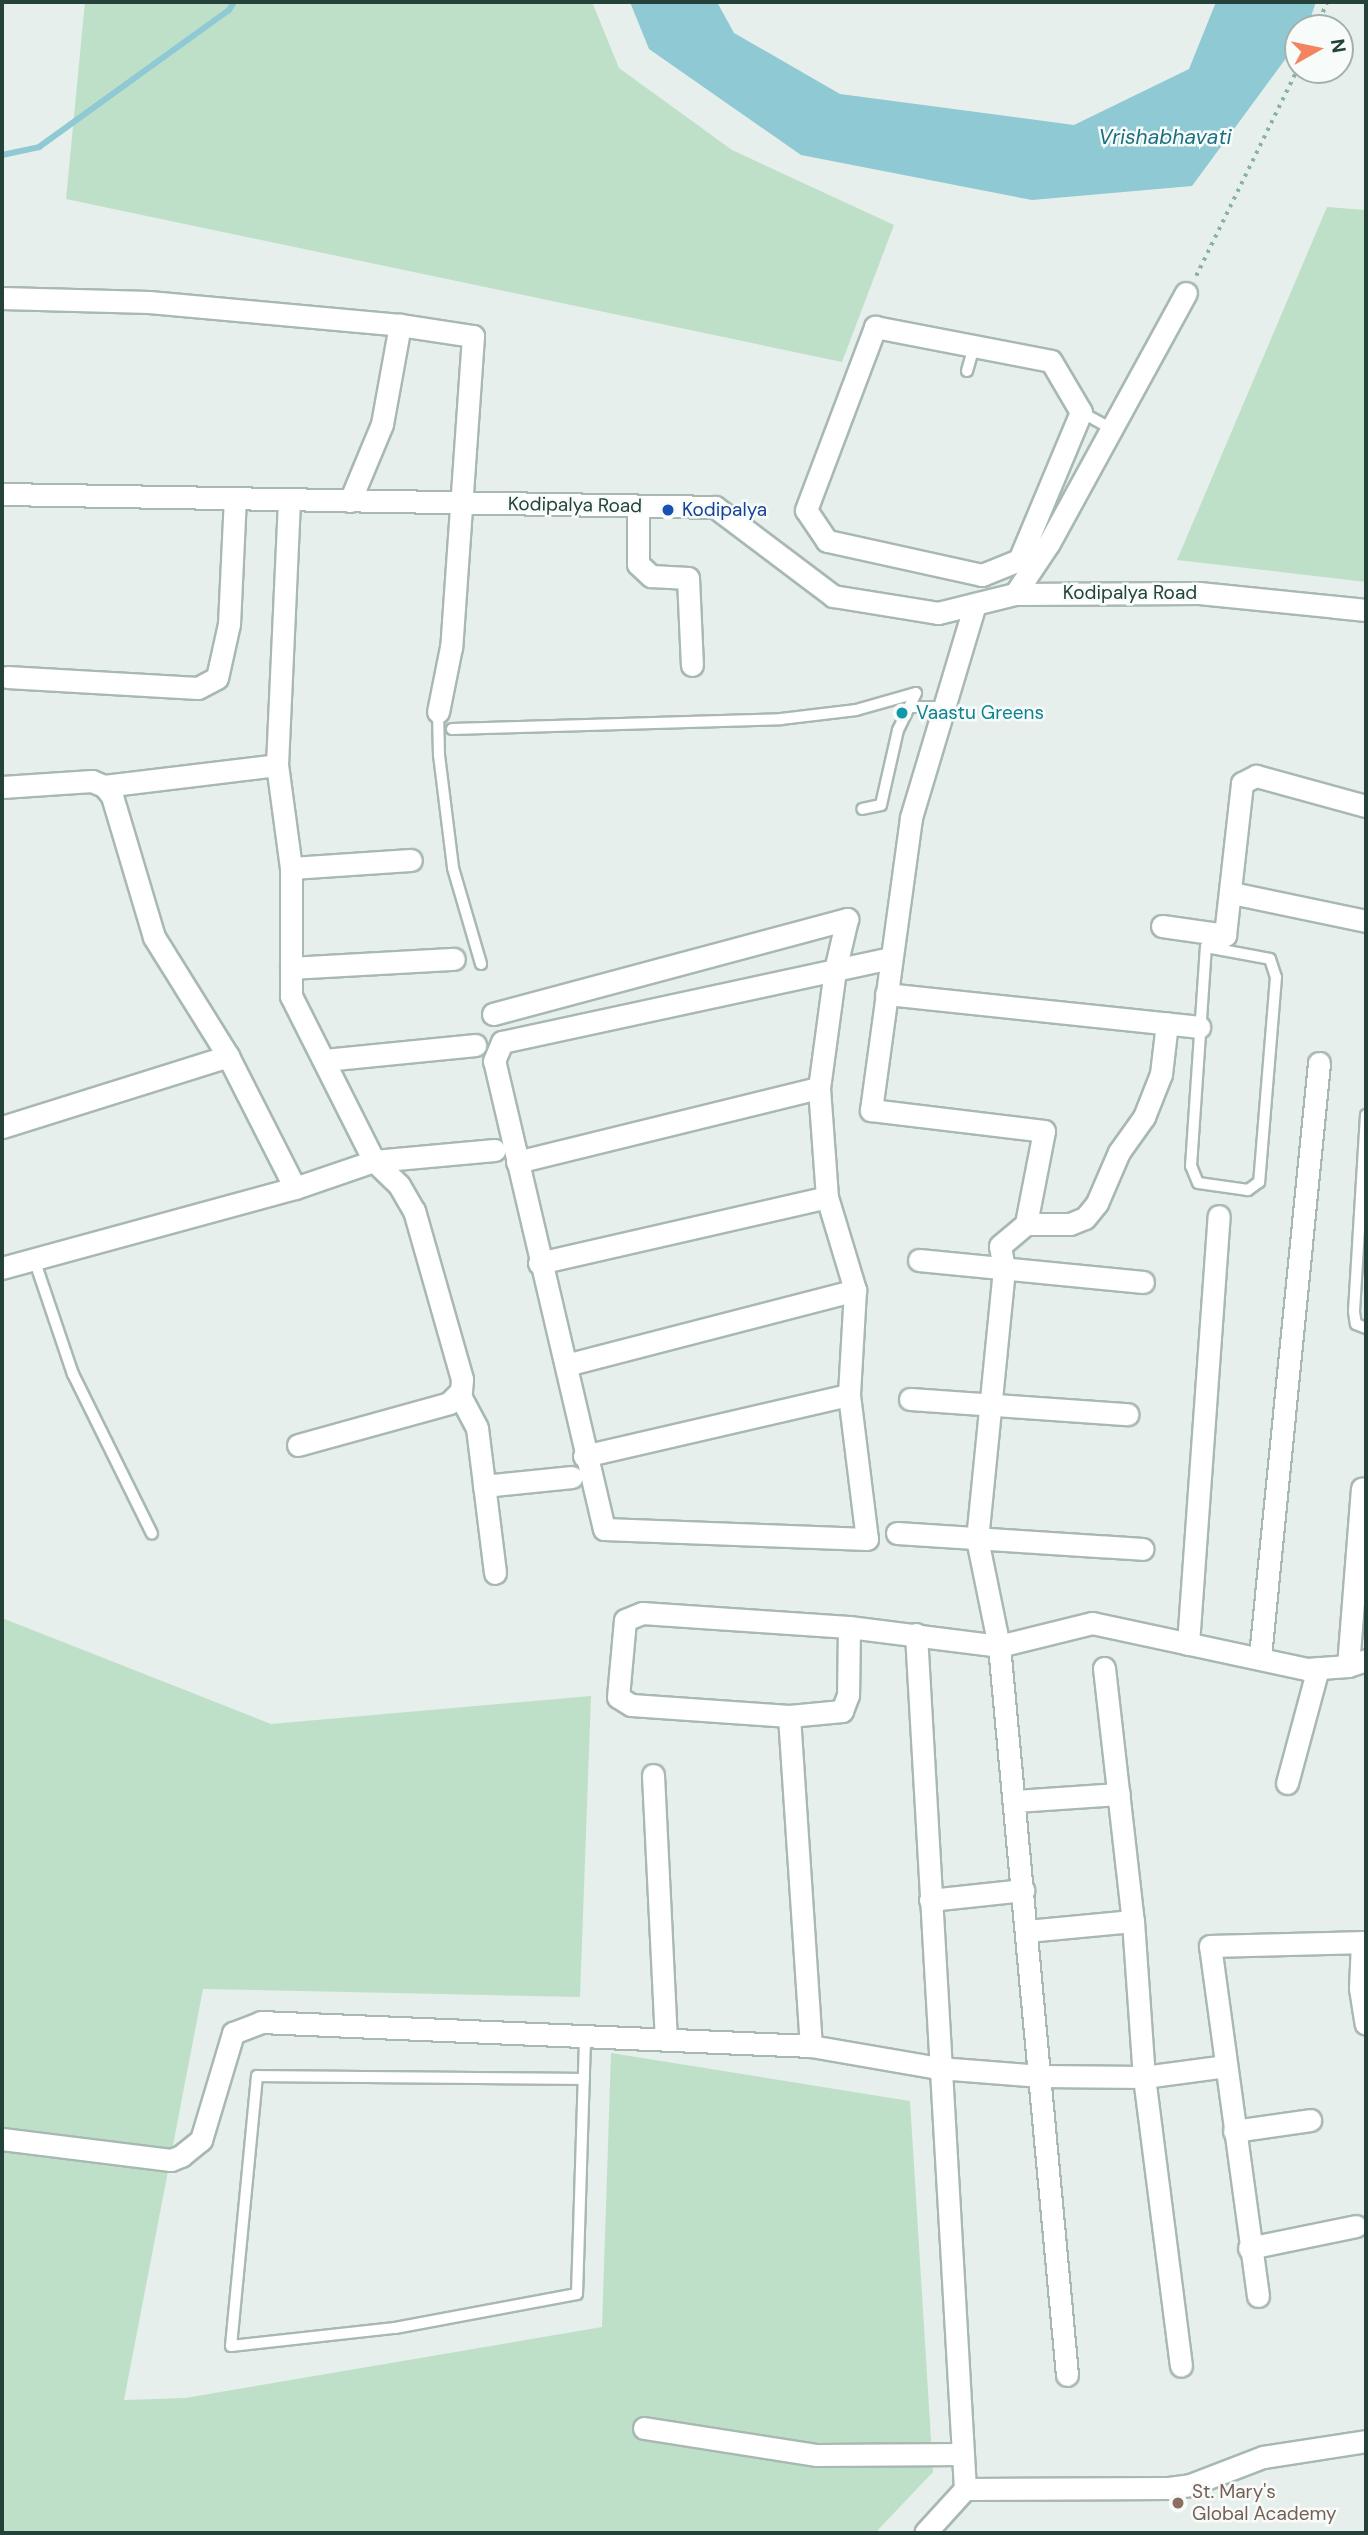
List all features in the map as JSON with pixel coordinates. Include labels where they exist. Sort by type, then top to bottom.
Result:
[{"type":"street","points":[[1015,594],[1049,543],[1186,293]]},
{"type":"street","points":[[2,298],[149,302],[400,325],[472,336],[451,648],[438,712]]},
{"type":"street","points":[[350,500],[382,424],[400,325]]},
{"type":"street","points":[[875,327],[1051,361],[1082,412],[1019,560],[982,575],[827,541],[806,510],[875,327]]},
{"type":"street","name":"Kodipalya Road","points":[[2,494],[715,507],[833,596],[938,613],[1015,594],[1199,593],[1366,610]]},
{"type":"street","points":[[7,677],[198,688],[217,678],[229,624],[235,498]]},
{"type":"street","points":[[289,499],[277,765],[291,868],[292,996],[374,1161],[400,1185],[414,1211],[462,1379],[459,1394],[449,1403],[298,1445]]},
{"type":"street","points":[[638,506],[638,564],[651,576],[688,578],[692,665]]},
{"type":"street","points":[[975,604],[911,818],[871,1110],[1044,1131],[1027,1224]]},
{"type":"street","points":[[104,786],[277,765]]},
{"type":"street","points":[[1162,926],[1225,934],[1232,893],[1242,783],[1256,776],[1366,806]]},
{"type":"street","points":[[2,786],[92,781],[104,786],[112,796],[153,937],[228,1056],[295,1188]]},
{"type":"street","points":[[291,868],[411,860]]},
{"type":"street","points":[[1232,893],[1366,921]]},
{"type":"street","points":[[493,1014],[847,919],[835,970],[818,1088],[827,1197],[855,1290],[849,1395],[867,1539],[604,1529],[584,1456],[566,1365],[539,1263],[494,1061],[502,1042],[835,970],[891,958]]},
{"type":"street","points":[[291,968],[454,959]]},
{"type":"street","points":[[886,994],[1199,1027]]},
{"type":"street","points":[[1067,2375],[999,1646],[977,1539],[1004,1269],[1000,1245],[1027,1224],[1070,1224],[1085,1218],[1097,1203],[1119,1152],[1144,1117],[1161,1074],[1167,1023]]},
{"type":"street","points":[[325,1060],[475,1045]]},
{"type":"street","points":[[2,1126],[228,1056]]},
{"type":"street","points":[[1260,1656],[1319,1063]]},
{"type":"street","points":[[517,1162],[818,1088]]},
{"type":"street","points":[[2,1268],[295,1188],[374,1161],[495,1150]]},
{"type":"street","points":[[539,1263],[827,1197]]},
{"type":"street","points":[[1188,1644],[1219,1216]]},
{"type":"street","points":[[919,1260],[1143,1282]]},
{"type":"street","points":[[566,1365],[855,1290]]},
{"type":"street","points":[[459,1394],[477,1428],[495,1573]]},
{"type":"street","points":[[584,1456],[849,1395]]},
{"type":"street","points":[[910,1399],[991,1408],[1127,1414]]},
{"type":"street","points":[[484,1486],[572,1477]]},
{"type":"street","points":[[849,1626],[848,1695],[842,1711],[789,1716],[631,1705],[618,1697],[625,1620],[642,1613],[849,1626],[999,1646],[1092,1623],[1318,1668],[1357,1663],[1362,1489]]},
{"type":"street","points":[[897,1533],[1142,1549]]},
{"type":"street","points":[[916,1634],[965,2489],[925,2533]]},
{"type":"street","points":[[1104,1668],[1133,1921],[1144,2077],[1181,2366]]},
{"type":"street","points":[[1287,1783],[1318,1668]]},
{"type":"street","points":[[789,1716],[811,2046]]},
{"type":"street","points":[[653,1775],[666,2040]]},
{"type":"street","points":[[1015,1801],[1119,1794]]},
{"type":"street","points":[[930,1900],[1023,1890]]},
{"type":"street","points":[[1027,1931],[1133,1921]]},
{"type":"street","points":[[1258,2296],[1249,2248],[1210,1946],[1364,1942],[1360,1988],[1366,2024]]},
{"type":"street","points":[[2,2139],[171,2160],[181,2156],[201,2140],[233,2032],[253,2023],[811,2046],[939,2068],[1041,2076],[1144,2077],[1226,2066]]},
{"type":"street","points":[[1234,2131],[1310,2120]]},
{"type":"street","points":[[1249,2248],[1356,2226]]},
{"type":"street","points":[[644,2428],[817,2455],[963,2454]]},
{"type":"street","points":[[965,2489],[1180,2487],[1263,2457],[1366,2441]]},
{"type":"lane","points":[[967,371],[974,346]]},
{"type":"lane","points":[[1082,412],[1112,429]]},
{"type":"lane","points":[[452,729],[780,719],[856,710],[916,693],[898,730],[881,804],[862,809]]},
{"type":"lane","points":[[909,707],[944,707]]},
{"type":"lane","points":[[438,712],[439,755],[453,868],[481,964]]},
{"type":"lane","points":[[1206,947],[1270,959],[1276,977],[1259,1182],[1248,1190],[1198,1183],[1191,1166],[1199,1027],[1206,947]]},
{"type":"lane","points":[[1366,1115],[1354,1312],[1356,1324],[1366,1328]]},
{"type":"lane","points":[[34,1259],[73,1374],[152,1534]]},
{"type":"lane","points":[[584,2079],[257,2076],[231,2346],[394,2328],[577,2294],[586,2036]]},
{"type":"path","points":[[1186,293],[1290,84]]},
{"type":"green space","points":[[85,2],[592,2],[619,68],[732,150],[894,225],[842,362],[66,199]]},
{"type":"green space","points":[[1327,207],[1366,210],[1366,582],[1177,560]]},
{"type":"green space","points":[[2,1618],[271,1724],[591,1696],[580,1997],[203,1989],[124,2400],[185,2398],[602,2327],[611,2053],[910,2101],[933,2472],[875,2533],[2,2533]]},
{"type":"water","name":"Vrishabhavati","points":[[630,2],[717,2],[734,33],[840,94],[1074,125],[1189,69],[1216,2],[1316,2],[1312,14],[1284,14],[1284,61],[1192,186],[1032,200],[801,155],[649,49]]},
{"type":"waterway","points":[[2,155],[39,147],[229,10],[234,2]]},
{"type":"place","name":"Kodipalya","points":[[668,510]]},
{"type":"place","name":"Vaastu Greens","points":[[902,713]]},
{"type":"place","name":"St. Mary's Global Academy","points":[[1178,2503]]}]
